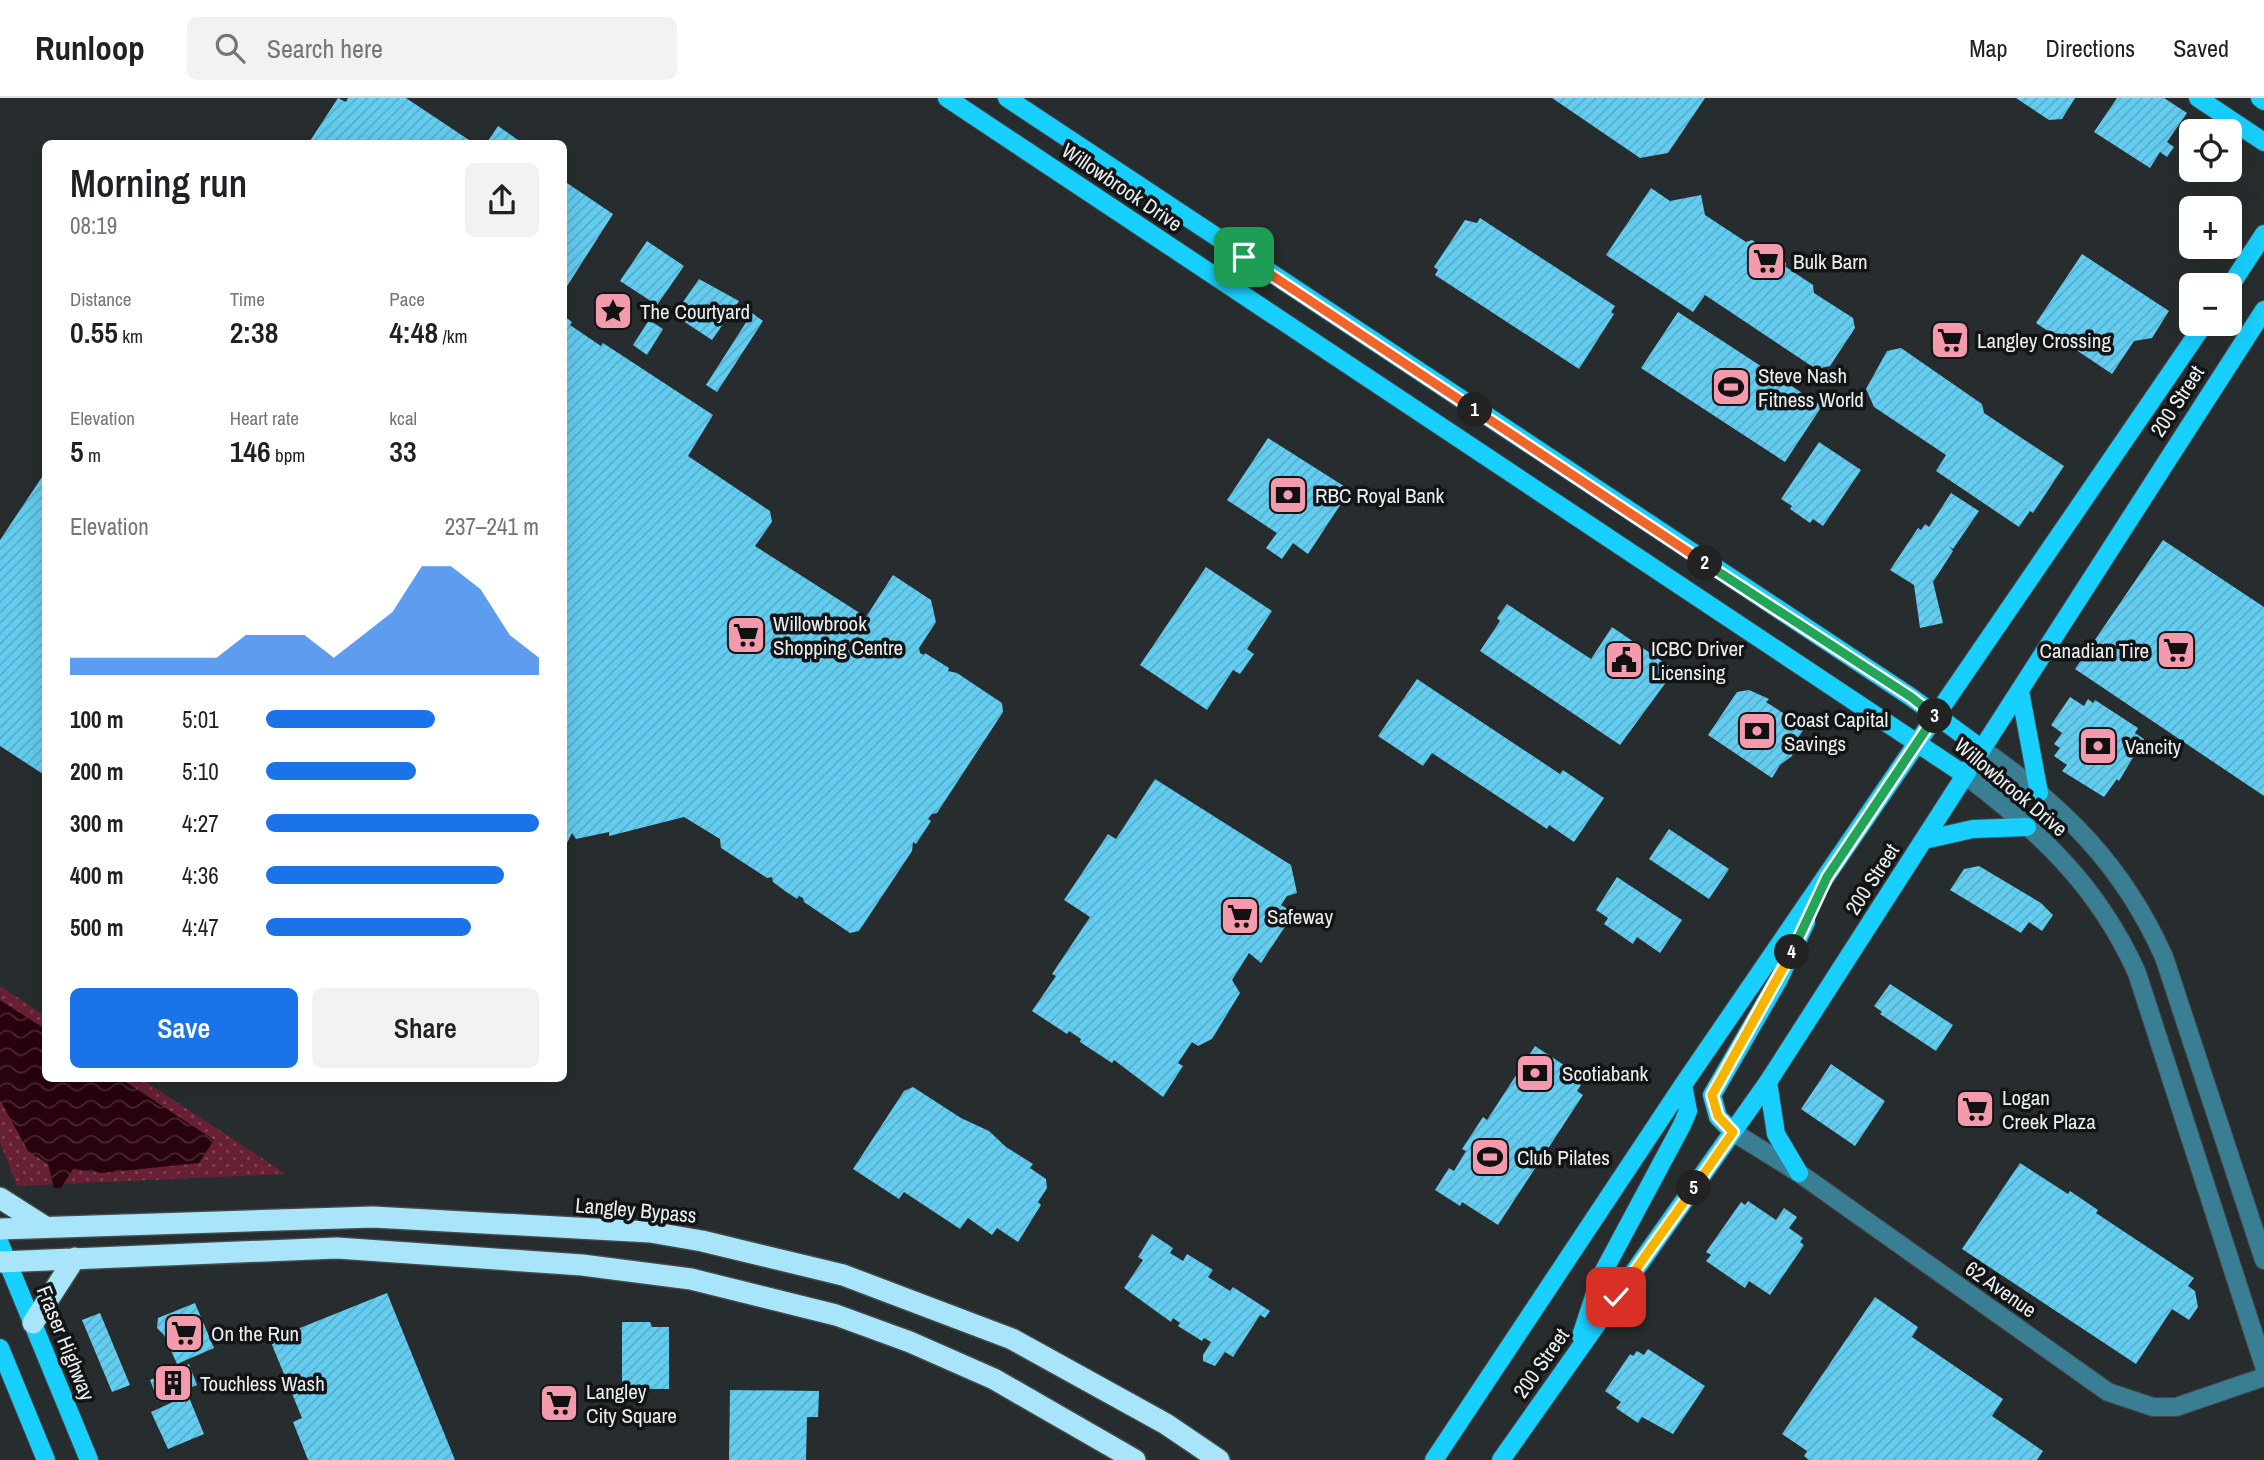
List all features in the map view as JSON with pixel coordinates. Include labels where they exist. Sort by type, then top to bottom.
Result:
[{"type":"highway","points":[[0,1198],[44,1226]]},
{"type":"highway","name":"Langley Bypass","points":[[0,1229],[373,1217],[650,1232],[702,1241],[843,1275],[1012,1339],[1166,1424],[1219,1460]]},
{"type":"highway","points":[[3,1256],[75,1258],[337,1248],[582,1265],[691,1279],[836,1315],[910,1342],[993,1379],[1135,1460]]},
{"type":"highway","points":[[33,1323],[75,1258]]},
{"type":"main road","name":"Willowbrook Drive","points":[[947,98],[1965,775]]},
{"type":"main road","name":"Willowbrook Drive","points":[[1007,98],[1936,715],[1982,749]]},
{"type":"main road","points":[[2198,98],[2264,142]]},
{"type":"main road","points":[[2238,273],[2264,234]]},
{"type":"main road","name":"200 Street","points":[[1501,1460],[1768,1082],[2264,310]]},
{"type":"main road","name":"200 Street","points":[[1434,1460],[1683,1085],[2196,336]]},
{"type":"main road","points":[[2020,691],[2039,793]]},
{"type":"main road","points":[[1924,840],[1973,829],[2027,827]]},
{"type":"main road","points":[[1733,1132],[1718,1116],[1712,1095],[1779,979],[1827,877]]},
{"type":"main road","points":[[1768,1082],[1776,1134],[1799,1173]]},
{"type":"main road","points":[[1576,1354],[1600,1278],[1688,1111],[1683,1085]]},
{"type":"main road","name":"Fraser Highway","points":[[3,1256],[89,1460]]},
{"type":"main road","points":[[0,1348],[46,1460]]},
{"type":"street","name":"Willowbrook Drive","points":[[1982,749],[2039,793],[2104,854],[2134,897],[2164,957],[2264,1260]]},
{"type":"street","name":"Willowbrook Drive","points":[[1965,775],[2078,874],[2112,923],[2137,973],[2264,1366]]},
{"type":"street","name":"62 Avenue","points":[[1733,1132],[1799,1173],[2108,1392],[2153,1407],[2176,1407],[2264,1377]]},
{"type":"shaded area","points":[[0,986],[42,1014],[42,1082],[146,1082],[286,1174],[17,1186],[0,1143]]},
{"type":"water","points":[[0,1000],[42,1027],[42,1082],[126,1082],[214,1140],[199,1163],[102,1173],[73,1169],[61,1188],[54,1188],[48,1164],[28,1151],[0,1100]]},
{"type":"building","points":[[338,98],[346,102],[348,98],[406,98],[469,140],[311,140]]},
{"type":"building","points":[[1552,98],[1705,98],[1668,153],[1640,158]]},
{"type":"building","points":[[2016,98],[2075,98],[2062,119],[2049,120]]},
{"type":"building","points":[[2117,98],[2164,98],[2187,113],[2183,119],[2179,119],[2179,125],[2167,142],[2174,147],[2167,157],[2160,152],[2150,168],[2094,132]]},
{"type":"building","points":[[498,126],[518,140],[489,140]]},
{"type":"building","points":[[567,183],[613,214],[567,286]]},
{"type":"building","points":[[1651,188],[1670,201],[1701,195],[1705,215],[1746,242],[1752,240],[1786,263],[1786,267],[1813,285],[1814,293],[1853,318],[1855,328],[1830,366],[1816,369],[1705,295],[1693,312],[1606,255]]},
{"type":"building","points":[[1480,218],[1615,306],[1611,312],[1614,314],[1579,369],[1435,275],[1438,270],[1434,267],[1465,220],[1477,223]]},
{"type":"building","points":[[647,241],[684,266],[657,305],[620,281]]},
{"type":"building","points":[[2082,254],[2169,311],[2152,338],[2134,341],[2112,374],[2036,323]]},
{"type":"building","points":[[699,279],[739,301],[712,340],[674,315]]},
{"type":"building","name":"Steve Nash Fitness World","points":[[1678,312],[1822,406],[1785,462],[1641,368]]},
{"type":"building","points":[[752,313],[763,321],[717,392],[706,385]]},
{"type":"building","name":"Willowbrook Shopping Centre","points":[[567,318],[572,322],[570,325],[601,346],[603,343],[713,415],[688,456],[770,511],[772,522],[755,546],[866,617],[893,575],[931,600],[936,622],[919,648],[920,653],[925,653],[949,668],[948,671],[957,673],[1002,703],[1003,712],[937,813],[928,819],[931,821],[916,844],[913,842],[912,851],[859,931],[850,933],[804,902],[803,898],[799,896],[797,899],[773,882],[772,877],[767,878],[721,848],[720,839],[684,817],[609,836],[609,832],[576,839],[572,833],[567,843]]},
{"type":"building","points":[[649,320],[663,329],[647,355],[633,345]]},
{"type":"building","points":[[1901,348],[1982,404],[1984,413],[2064,466],[2033,513],[2030,511],[2019,527],[1936,471],[1946,455],[1874,407],[1866,389],[1887,351]]},
{"type":"building","name":"RBC Royal Bank","points":[[1268,438],[1350,490],[1308,554],[1293,543],[1282,559],[1266,548],[1277,533],[1227,500]]},
{"type":"building","points":[[1819,442],[1861,470],[1823,526],[1813,519],[1810,523],[1781,499]]},
{"type":"building","points":[[42,477],[42,773],[0,746],[0,540]]},
{"type":"building","points":[[1951,493],[1979,511],[1953,549],[1949,546],[1953,551],[1933,582],[1943,623],[1920,628],[1914,585],[1890,570],[1918,528],[1921,530],[1925,524],[1929,527]]},
{"type":"building","name":"Canadian Tire","points":[[2163,540],[2264,607],[2264,796],[2075,669]]},
{"type":"building","points":[[1206,567],[1272,611],[1247,649],[1254,654],[1240,674],[1233,670],[1207,710],[1140,665]]},
{"type":"building","points":[[1507,604],[1591,659],[1612,627],[1675,670],[1620,745],[1480,651],[1500,621],[1497,618]]},
{"type":"building","points":[[1417,679],[1560,774],[1563,770],[1604,798],[1574,842],[1549,825],[1547,829],[1432,753],[1423,766],[1378,736]]},
{"type":"building","name":"Coast Capital Savings","points":[[1749,690],[1769,699],[1766,702],[1805,727],[1795,743],[1792,756],[1780,765],[1772,778],[1708,735],[1737,692]]},
{"type":"building","name":"Vancity","points":[[2070,697],[2084,706],[2088,699],[2093,703],[2095,700],[2138,728],[2135,733],[2144,739],[2119,781],[2117,779],[2104,797],[2062,771],[2067,765],[2054,756],[2060,748],[2054,744],[2062,733],[2051,725]]},
{"type":"building","points":[[1155,779],[1291,865],[1297,893],[1287,896],[1281,905],[1294,913],[1261,963],[1249,953],[1232,980],[1240,993],[1212,1039],[1198,1046],[1192,1042],[1178,1063],[1183,1066],[1163,1097],[1114,1060],[1112,1063],[1080,1042],[1081,1039],[1069,1031],[1067,1034],[1032,1011],[1056,976],[1052,974],[1090,917],[1064,900],[1108,834],[1116,839]]},
{"type":"building","points":[[1669,829],[1729,869],[1709,899],[1649,859]]},
{"type":"building","points":[[1979,866],[2041,903],[2053,915],[2042,931],[2029,922],[2021,933],[1950,890],[1964,869]]},
{"type":"building","points":[[1617,877],[1682,920],[1660,953],[1637,937],[1633,944],[1604,924],[1608,918],[1596,910]]},
{"type":"building","points":[[1890,984],[1953,1025],[1936,1051],[1880,1014],[1882,1012],[1874,1006]]},
{"type":"building","points":[[1535,1046],[1579,1075],[1575,1081],[1581,1085],[1577,1091],[1583,1095],[1498,1225],[1462,1202],[1460,1206],[1435,1190],[1449,1168],[1454,1171],[1466,1151],[1462,1149],[1483,1117],[1487,1120]]},
{"type":"building","points":[[1831,1064],[1885,1101],[1855,1146],[1801,1109]]},
{"type":"building","points":[[913,1087],[961,1118],[989,1131],[1006,1147],[1033,1164],[1030,1168],[1046,1179],[1047,1188],[1038,1202],[1041,1205],[1018,1242],[997,1228],[992,1235],[968,1218],[960,1229],[904,1192],[899,1199],[853,1169],[904,1091]]},
{"type":"building","points":[[2020,1163],[2068,1194],[2070,1191],[2098,1210],[2096,1213],[2194,1278],[2188,1286],[2195,1291],[2198,1307],[2189,1320],[2172,1309],[2136,1364],[1962,1249]]},
{"type":"building","points":[[1748,1201],[1776,1220],[1784,1208],[1797,1217],[1789,1228],[1803,1238],[1800,1242],[1804,1245],[1770,1295],[1749,1281],[1745,1288],[1706,1261],[1711,1255],[1706,1252],[1741,1202],[1745,1205]]},
{"type":"building","points":[[1152,1234],[1173,1248],[1170,1253],[1183,1261],[1187,1254],[1213,1270],[1208,1277],[1230,1291],[1233,1287],[1270,1311],[1265,1318],[1260,1315],[1233,1357],[1225,1352],[1215,1366],[1203,1361],[1203,1355],[1211,1342],[1204,1338],[1202,1341],[1178,1326],[1180,1323],[1173,1318],[1171,1322],[1124,1288],[1143,1260],[1138,1257]]},
{"type":"building","points":[[387,1293],[455,1460],[308,1460],[293,1422],[302,1418],[270,1340]]},
{"type":"building","points":[[1875,1297],[1918,1327],[1912,1337],[2003,1399],[1992,1416],[2043,1451],[2037,1460],[1809,1460],[1804,1456],[1807,1451],[1782,1434]]},
{"type":"building","name":"On the Run","points":[[195,1303],[214,1348],[177,1364],[164,1335],[157,1328],[158,1318]]},
{"type":"building","points":[[100,1313],[130,1385],[112,1392],[82,1320]]},
{"type":"building","points":[[622,1322],[650,1322],[652,1327],[669,1327],[669,1389],[622,1389]]},
{"type":"building","points":[[1648,1349],[1705,1386],[1673,1434],[1642,1417],[1638,1423],[1616,1408],[1621,1402],[1605,1391],[1630,1354],[1633,1356],[1637,1351],[1644,1355]]},
{"type":"building","name":"Touchless Wash","points":[[189,1364],[197,1385],[158,1401],[150,1380]]},
{"type":"building","points":[[730,1390],[819,1391],[818,1417],[807,1417],[806,1460],[729,1460]]},
{"type":"building","points":[[188,1395],[204,1434],[168,1449],[151,1412]]},
{"type":"place","name":"Bulk Barn","points":[[1766,261]]},
{"type":"place","name":"The Courtyard","points":[[613,311]]},
{"type":"place","name":"Langley Crossing","points":[[1950,340]]},
{"type":"place","name":"Steve Nash Fitness World","points":[[1731,387]]},
{"type":"place","name":"RBC Royal Bank","points":[[1288,495]]},
{"type":"place","name":"Willowbrook Shopping Centre","points":[[746,635]]},
{"type":"place","name":"Canadian Tire","points":[[2176,650]]},
{"type":"place","name":"ICBC Driver Licensing","points":[[1624,660]]},
{"type":"place","name":"Coast Capital Savings","points":[[1757,731]]},
{"type":"place","name":"Vancity","points":[[2098,746]]},
{"type":"place","name":"Safeway","points":[[1240,916]]},
{"type":"place","name":"Scotiabank","points":[[1535,1073]]},
{"type":"place","name":"Logan Creek Plaza","points":[[1975,1109]]},
{"type":"place","name":"Club Pilates","points":[[1490,1157]]},
{"type":"place","name":"On the Run","points":[[184,1333]]},
{"type":"place","name":"Touchless Wash","points":[[173,1383]]},
{"type":"place","name":"Langley City Square","points":[[559,1403]]},
{"type":"route","points":[[1244,257],[1936,715],[1827,877],[1779,979],[1718,1081],[1712,1095],[1713,1106],[1718,1116],[1733,1132],[1616,1297]]}]
